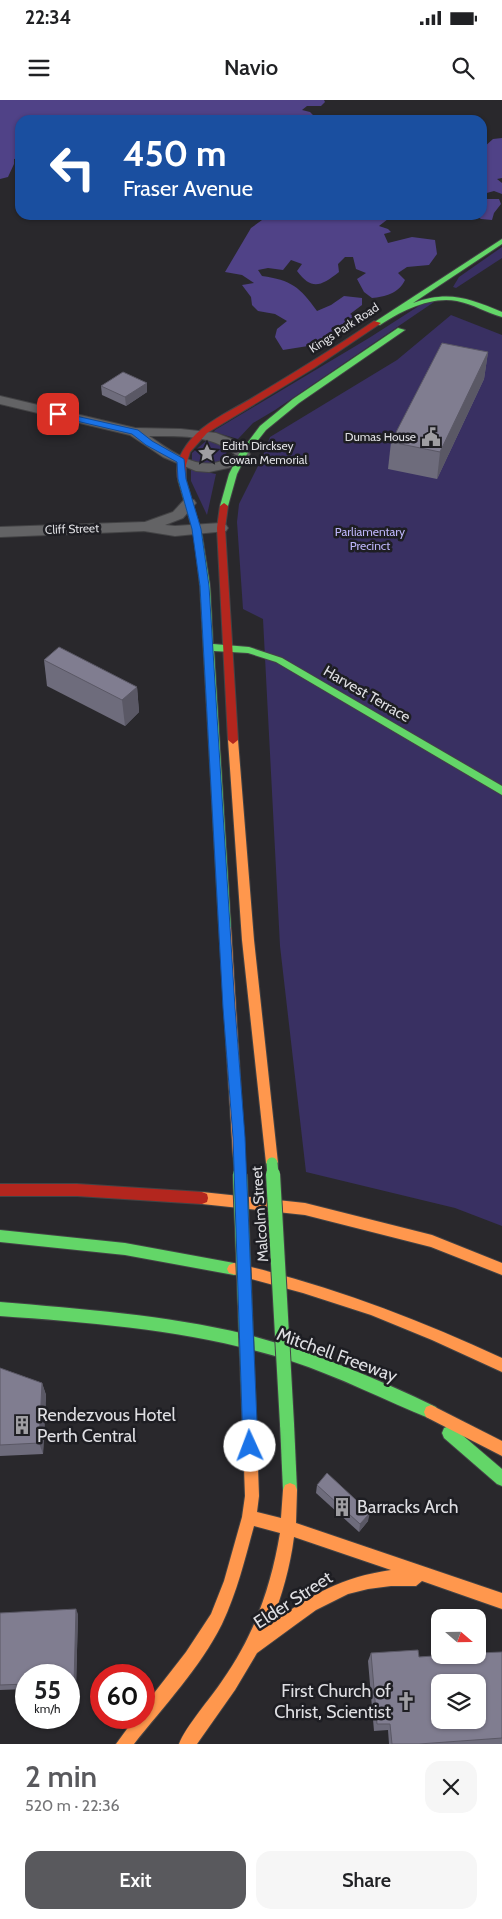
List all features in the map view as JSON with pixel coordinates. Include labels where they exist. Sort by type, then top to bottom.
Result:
[{"type":"main road","name":"Kings Park Road","points":[[198,435],[310,366],[502,241]]},
{"type":"main road","points":[[464,267],[455,274],[449,283],[457,297],[502,321]]},
{"type":"main road","points":[[388,315],[432,297],[457,297],[502,315]]},
{"type":"main road","points":[[433,308],[457,297]]},
{"type":"main road","points":[[242,456],[263,428],[282,411],[413,322]]},
{"type":"main road","points":[[181,460],[184,450],[198,435]]},
{"type":"main road","name":"Malcolm Street","points":[[242,456],[226,496],[221,528],[228,648],[233,663],[234,757],[248,940],[272,1163],[287,1424],[288,1528],[282,1572],[272,1606],[255,1646]]},
{"type":"main road","name":"Malcolm Street","points":[[124,1744],[192,1658],[216,1619],[232,1580],[249,1517],[252,1496],[239,1156],[204,586],[197,529],[182,479],[181,460]]},
{"type":"main road","name":"Harvest Terrace","points":[[208,647],[258,652],[280,660],[502,791]]},
{"type":"main road","points":[[209,661],[233,663]]},
{"type":"main road","points":[[0,1190],[77,1190],[176,1195],[305,1209],[432,1241],[502,1269]]},
{"type":"main road","points":[[0,1236],[86,1243],[200,1261],[260,1275],[317,1292],[427,1330],[502,1365]]},
{"type":"main road","name":"Mitchell Freeway","points":[[0,1309],[175,1328],[244,1341],[306,1360],[360,1380],[416,1404],[502,1449]]},
{"type":"main road","points":[[416,1404],[502,1479]]},
{"type":"main road","name":"Elder Street","points":[[249,1517],[440,1578],[502,1601]]},
{"type":"main road","name":"Elder Street","points":[[255,1646],[313,1603],[355,1583],[364,1580],[395,1577],[440,1578]]},
{"type":"main road","points":[[187,1744],[224,1696],[255,1646]]},
{"type":"street","points":[[0,400],[135,432],[198,435],[223,439],[242,456],[212,468],[197,467],[149,443],[135,432]]},
{"type":"street","name":"Cliff Street","points":[[144,526],[178,515],[189,503]]},
{"type":"street","name":"Cliff Street","points":[[0,532],[144,526],[175,531],[221,528]]},
{"type":"green space","points":[[502,247],[502,258],[456,288],[453,287],[459,277]]},
{"type":"green space","points":[[425,302],[434,302],[253,423],[238,439],[214,432],[369,338]]},
{"type":"green space","name":"Parliamentary Precinct","points":[[451,315],[502,335],[502,1226],[455,1208],[306,1172],[280,946],[263,619],[243,609],[237,522],[239,504],[262,458],[270,437],[397,360]]},
{"type":"green space","points":[[213,440],[228,447],[225,458],[209,464],[200,464],[192,460],[192,453],[206,441]]},
{"type":"green space","points":[[191,469],[216,474],[207,515],[191,481]]},
{"type":"shaded area","points":[[0,100],[324,100],[325,102],[321,106],[307,106],[302,110],[313,115],[15,115],[14,164],[8,177],[0,179]]},
{"type":"shaded area","points":[[502,138],[502,178],[497,179],[502,183],[502,194],[494,191],[487,193],[487,144],[493,139]]},
{"type":"shaded area","points":[[487,199],[499,199],[501,204],[494,213],[492,220],[487,220]]},
{"type":"shaded area","points":[[262,220],[387,220],[379,226],[391,232],[384,234],[388,243],[412,237],[435,240],[437,254],[429,265],[407,267],[398,273],[405,280],[395,291],[382,297],[372,298],[364,292],[357,279],[366,273],[356,269],[353,257],[345,257],[338,264],[339,272],[327,281],[317,284],[307,282],[297,271],[302,264],[291,260],[283,270],[268,268],[258,270],[262,276],[280,280],[300,290],[317,311],[331,305],[344,296],[362,298],[362,305],[350,314],[357,318],[356,326],[346,330],[332,327],[337,334],[314,350],[308,346],[283,350],[275,337],[277,329],[287,321],[275,314],[258,311],[252,305],[251,297],[242,285],[254,283],[242,275],[225,272],[251,228]]},
{"type":"building","points":[[442,343],[488,352],[440,452],[391,442]]},
{"type":"building","points":[[123,372],[147,383],[125,397],[101,386]]},
{"type":"building","points":[[59,647],[137,687],[122,700],[44,660]]},
{"type":"building","name":"Rendezvous Hotel Perth Central","points":[[0,1368],[42,1383],[39,1443],[0,1445]]},
{"type":"building","points":[[327,1473],[370,1513],[360,1524],[317,1485]]},
{"type":"building","points":[[76,1609],[75,1664],[15,1664],[15,1684],[0,1685],[0,1613]]},
{"type":"building","name":"First Church of Christ, Scientist","points":[[418,1650],[419,1657],[431,1656],[431,1664],[486,1664],[486,1653],[502,1652],[502,1738],[392,1744],[390,1724],[377,1724],[371,1653]]},
{"type":"traffic: fast","points":[[377,323],[502,241]]},
{"type":"traffic: fast","points":[[391,314],[436,298],[446,297],[457,298],[502,315]]},
{"type":"traffic: fast","points":[[224,506],[233,474],[243,454],[263,428],[296,401],[401,330]]},
{"type":"traffic: fast","points":[[182,480],[198,535],[205,586],[225,928]]},
{"type":"traffic: fast","points":[[208,647],[249,650],[279,660],[502,791]]},
{"type":"traffic: fast","points":[[239,1156],[249,1412]]},
{"type":"traffic: fast","points":[[272,1163],[287,1424]]},
{"type":"traffic: fast","points":[[0,1236],[125,1249],[234,1269]]},
{"type":"traffic: fast","points":[[0,1309],[153,1324],[244,1341],[268,1347],[339,1371],[386,1390],[431,1412]]},
{"type":"traffic: fast","points":[[287,1424],[290,1490]]},
{"type":"traffic: fast","points":[[449,1433],[502,1479]]},
{"type":"traffic: slow","points":[[233,740],[248,940],[272,1163]]},
{"type":"traffic: slow","points":[[225,928],[239,1156]]},
{"type":"traffic: slow","points":[[202,1198],[305,1209],[432,1241],[502,1269]]},
{"type":"traffic: slow","points":[[234,1269],[303,1286],[371,1309],[437,1335],[502,1365]]},
{"type":"traffic: slow","points":[[124,1744],[192,1658],[216,1619],[232,1581],[249,1517],[252,1496],[249,1412]]},
{"type":"traffic: slow","points":[[431,1412],[502,1449]]},
{"type":"traffic: slow","points":[[187,1744],[230,1684],[262,1626],[274,1596],[283,1564],[288,1529],[290,1490]]},
{"type":"traffic: slow","points":[[249,1517],[289,1528],[502,1601]]},
{"type":"traffic: slow","points":[[255,1646],[293,1617],[329,1595],[368,1581],[391,1578],[416,1578]]},
{"type":"traffic: jam","points":[[182,480],[181,472],[186,452],[204,431],[311,366],[377,323]]},
{"type":"traffic: jam","points":[[224,506],[221,528],[233,740]]},
{"type":"traffic: jam","points":[[0,1190],[77,1190],[202,1198]]},
{"type":"place","name":"Dumas House","points":[[431,437]]},
{"type":"place","name":"Edith Dircksey Cowan Memorial","points":[[207,453]]},
{"type":"place","name":"Rendezvous Hotel Perth Central","points":[[22,1425]]},
{"type":"place","name":"Barracks Arch","points":[[342,1507]]},
{"type":"place","name":"First Church of Christ, Scientist","points":[[406,1701]]},
{"type":"route","points":[[58,414],[135,432],[149,443],[181,460],[182,479],[197,529],[202,556],[229,1008],[239,1137],[250,1446]]}]
